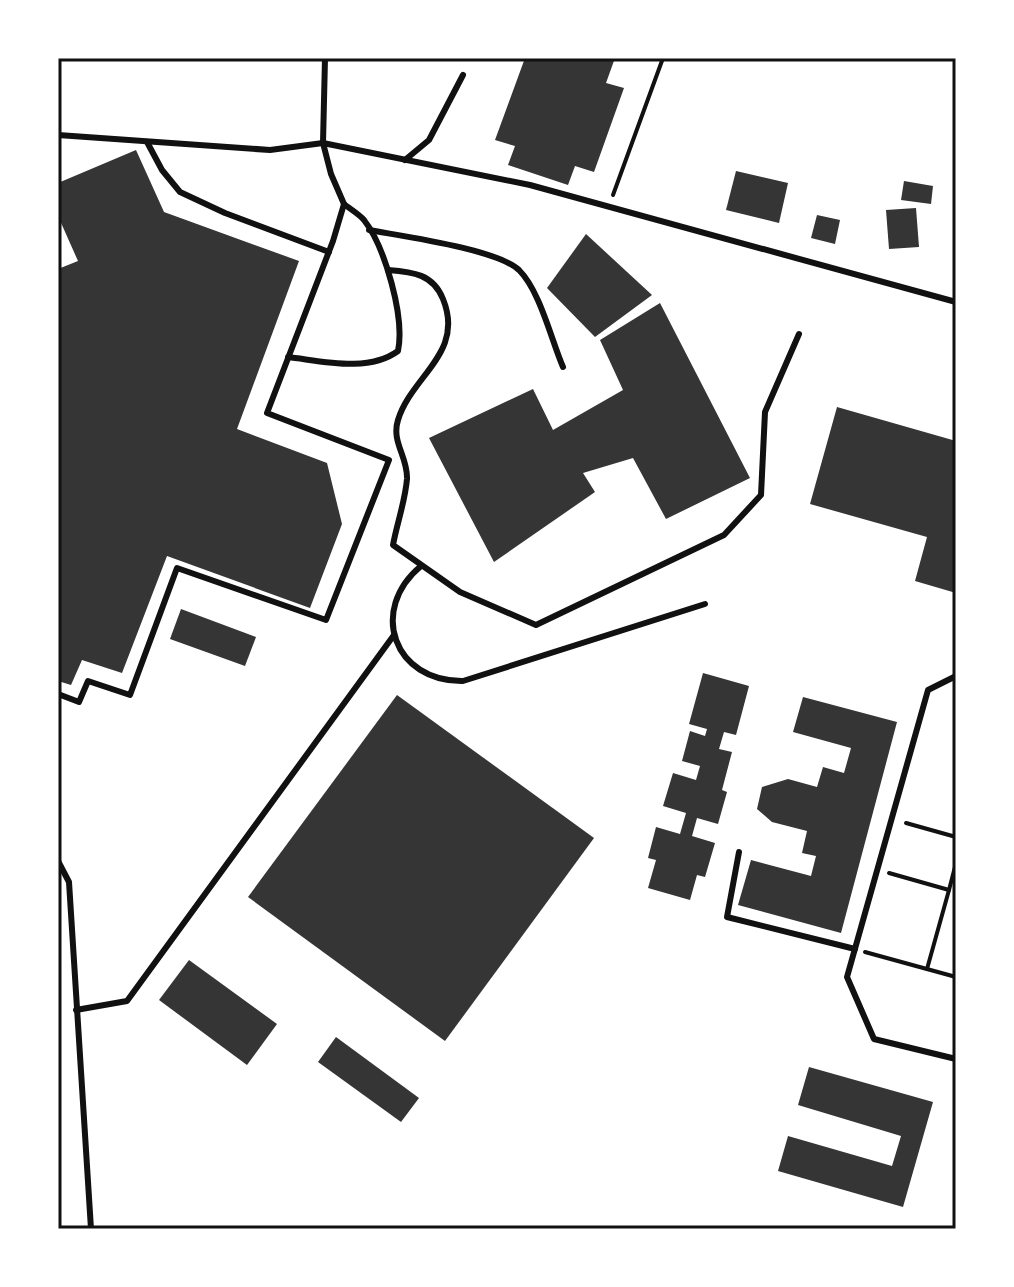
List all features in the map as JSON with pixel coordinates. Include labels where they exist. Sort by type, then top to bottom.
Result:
[{"type":"lane","points":[[288,357],[346,364],[388,358],[398,351],[400,338],[388,270],[363,219],[344,204],[331,174],[323,143],[325,58]]},
{"type":"lane","points":[[405,160],[429,140],[463,75]]},
{"type":"lane","points":[[58,135],[270,150],[323,143],[530,185],[956,302]]},
{"type":"lane","points":[[147,142],[162,170],[180,192],[225,213],[329,252]]},
{"type":"lane","points":[[58,694],[79,702],[88,681],[130,695],[177,568],[326,620],[389,460],[267,413],[329,252],[344,204]]},
{"type":"lane","points":[[369,230],[472,249],[517,268],[533,290],[563,367]]},
{"type":"lane","points":[[388,270],[417,272],[438,285],[448,312],[448,339],[398,420],[396,443],[405,457],[407,476],[403,509],[393,545],[460,592],[536,625],[724,535],[761,495],[765,412],[799,334]]},
{"type":"lane","points":[[421,566],[402,584],[396,596],[392,622],[394,635],[408,661],[433,678],[463,681],[705,604]]},
{"type":"lane","points":[[76,1010],[127,1001],[394,635]]},
{"type":"lane","points":[[956,676],[928,690],[847,977],[874,1039],[956,1059]]},
{"type":"lane","points":[[739,852],[727,917],[855,949]]},
{"type":"lane","points":[[58,861],[69,882],[91,1229]]},
{"type":"path","points":[[608,206],[663,58]]},
{"type":"path","points":[[892,819],[956,837]]},
{"type":"path","points":[[926,969],[956,863]]},
{"type":"path","points":[[877,870],[949,890]]},
{"type":"path","points":[[855,949],[956,977]]},
{"type":"building","points":[[525,58],[615,58],[606,83],[624,88],[594,172],[575,166],[568,185],[508,165],[515,146],[495,140]]},
{"type":"building","points":[[136,150],[164,212],[299,261],[237,429],[327,463],[342,524],[310,608],[167,556],[122,673],[82,660],[71,685],[58,681],[58,269],[78,261],[58,216],[58,183]]},
{"type":"building","points":[[736,171],[788,183],[779,223],[726,210]]},
{"type":"building","points":[[904,181],[933,186],[931,204],[901,200]]},
{"type":"building","points":[[916,208],[919,247],[889,249],[886,210]]},
{"type":"building","points":[[817,215],[840,220],[835,244],[811,238]]},
{"type":"building","points":[[586,234],[652,295],[595,337],[547,288]]},
{"type":"building","points":[[660,303],[750,478],[666,519],[633,458],[583,473],[595,492],[494,562],[429,438],[533,389],[553,430],[623,390],[600,340]]},
{"type":"building","points":[[837,407],[956,441],[956,593],[915,581],[927,537],[810,504]]},
{"type":"building","points":[[181,609],[256,637],[245,666],[170,639]]},
{"type":"building","points":[[703,673],[749,686],[736,735],[724,732],[719,749],[732,752],[722,790],[727,792],[718,824],[697,818],[692,836],[715,843],[705,877],[697,875],[690,900],[648,888],[656,860],[648,858],[656,827],[680,834],[686,813],[663,806],[673,773],[696,780],[700,766],[682,761],[690,731],[705,736],[707,729],[689,724]]},
{"type":"building","points":[[397,695],[594,838],[445,1041],[248,897]]},
{"type":"building","points":[[803,697],[897,722],[841,933],[738,905],[751,860],[811,876],[816,856],[802,853],[807,831],[772,822],[757,809],[762,787],[788,779],[817,787],[823,767],[844,773],[851,748],[793,732]]},
{"type":"building","points":[[189,960],[277,1024],[247,1065],[159,1000]]},
{"type":"building","points":[[336,1037],[419,1098],[401,1122],[318,1062]]},
{"type":"building","points":[[809,1067],[933,1102],[903,1207],[778,1171],[788,1136],[892,1166],[901,1136],[798,1105]]}]
